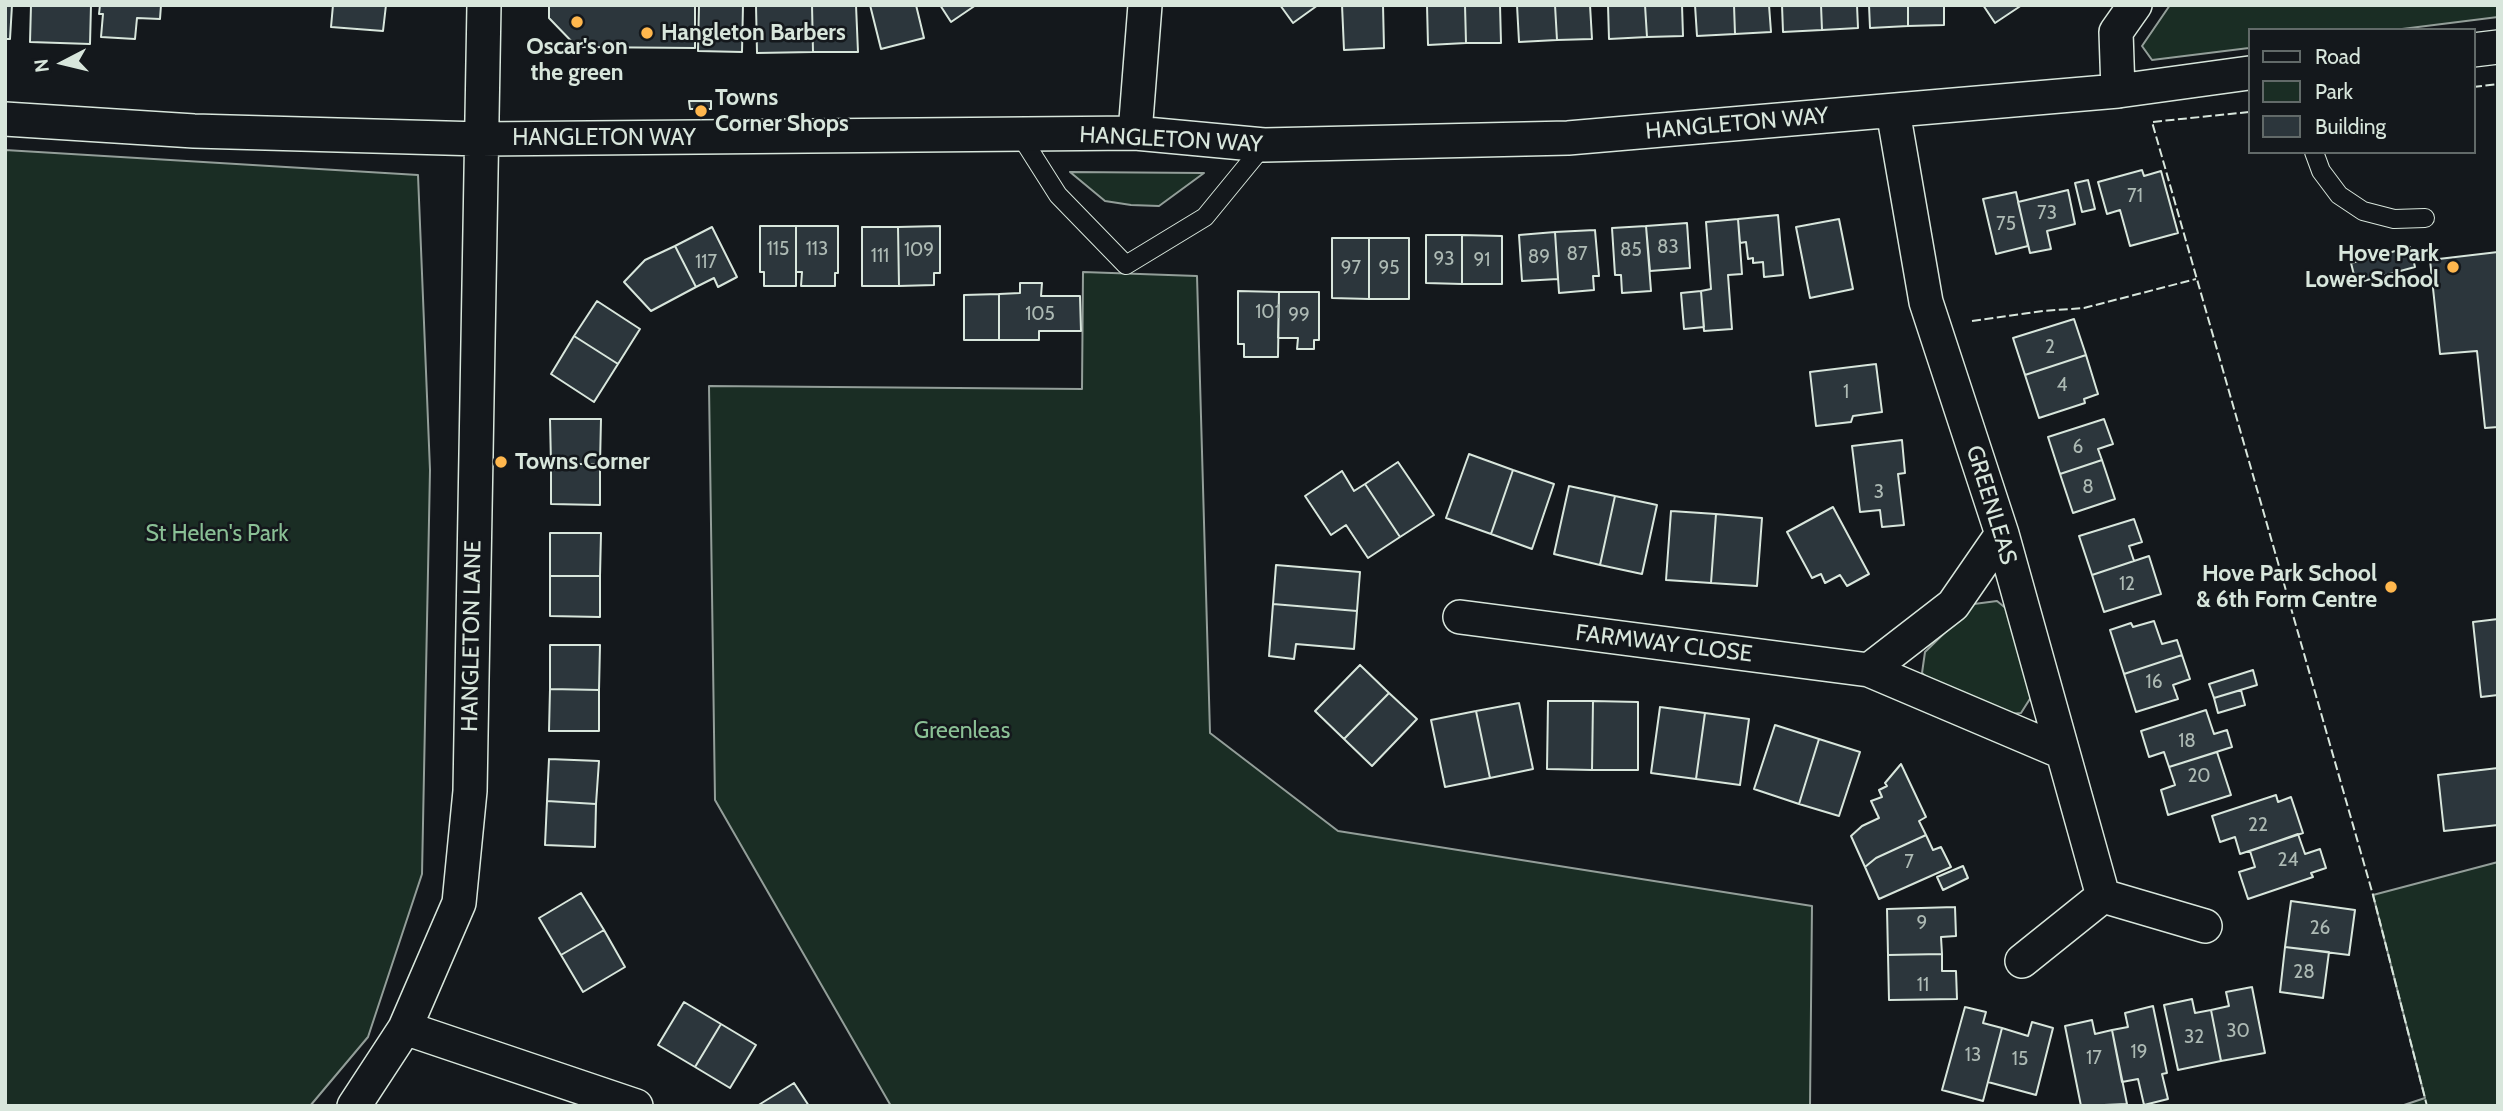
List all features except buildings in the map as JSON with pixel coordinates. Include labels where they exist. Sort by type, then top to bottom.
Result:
[{"type":"street","name":"HANGLETON LANE","points":[[354,1106],[405,1028],[459,903],[470,791],[484,5]]},
{"type":"street","points":[[1135,133],[1145,5]]},
{"type":"street","points":[[2118,91],[2116,32],[2136,5]]},
{"type":"street","points":[[2475,50],[2498,47]]},
{"type":"street","name":"HANGLETON WAY","points":[[5,119],[194,131],[481,139],[1135,133],[1264,145],[1568,138],[2118,91],[2248,73]]},
{"type":"street","name":"GREENLEAS","points":[[1893,111],[1926,302],[2002,534],[2103,896]]},
{"type":"street","points":[[1869,670],[1953,606],[2002,534]]},
{"type":"street","name":"FARMWAY CLOSE","points":[[1460,617],[1869,670],[2062,752]]},
{"type":"street","points":[[2022,961],[2103,896],[2205,926]]},
{"type":"street","points":[[405,1028],[636,1106]]},
{"type":"lane","points":[[1020,135],[1058,195],[1126,265],[1205,217],[1264,145]]},
{"type":"lane","points":[[2315,154],[2321,171],[2339,195],[2363,211],[2394,219],[2425,218]]},
{"type":"green space","points":[[2170,5],[2498,5],[2498,17],[2410,28],[2248,28],[2248,48],[2152,60],[2142,46]]},
{"type":"green space","name":"St Helen's Park","points":[[5,150],[418,175],[430,470],[422,874],[368,1037],[310,1106],[5,1106]]},
{"type":"green space","points":[[1070,172],[1204,173],[1159,206],[1105,201]]},
{"type":"green space","name":"Greenleas","points":[[1083,272],[1197,276],[1210,733],[1338,831],[1812,906],[1810,1106],[891,1106],[715,800],[709,386],[1082,389]]},
{"type":"green space","points":[[1997,601],[2008,610],[2033,694],[2021,713],[2000,715],[1932,682],[1922,673],[1925,652],[1974,604]]},
{"type":"green space","points":[[2498,862],[2498,1106],[2401,1106],[2425,1098],[2373,895]]},
{"type":"fence","points":[[2475,87],[2498,84]]},
{"type":"fence","points":[[2248,112],[2152,122],[2373,895],[2427,1106]]},
{"type":"fence","points":[[1972,321],[2084,308],[2196,279]]},
{"type":"place","name":"Oscar's on the green","points":[[577,22]]},
{"type":"place","name":"Hangleton Barbers","points":[[647,33]]},
{"type":"place","name":"Towns Corner Shops","points":[[701,111]]},
{"type":"place","name":"Hove Park Lower School","points":[[2453,267]]},
{"type":"place","name":"Towns Corner","points":[[501,462]]},
{"type":"place","name":"Hove Park School & 6th Form Centre","points":[[2391,587]]}]
